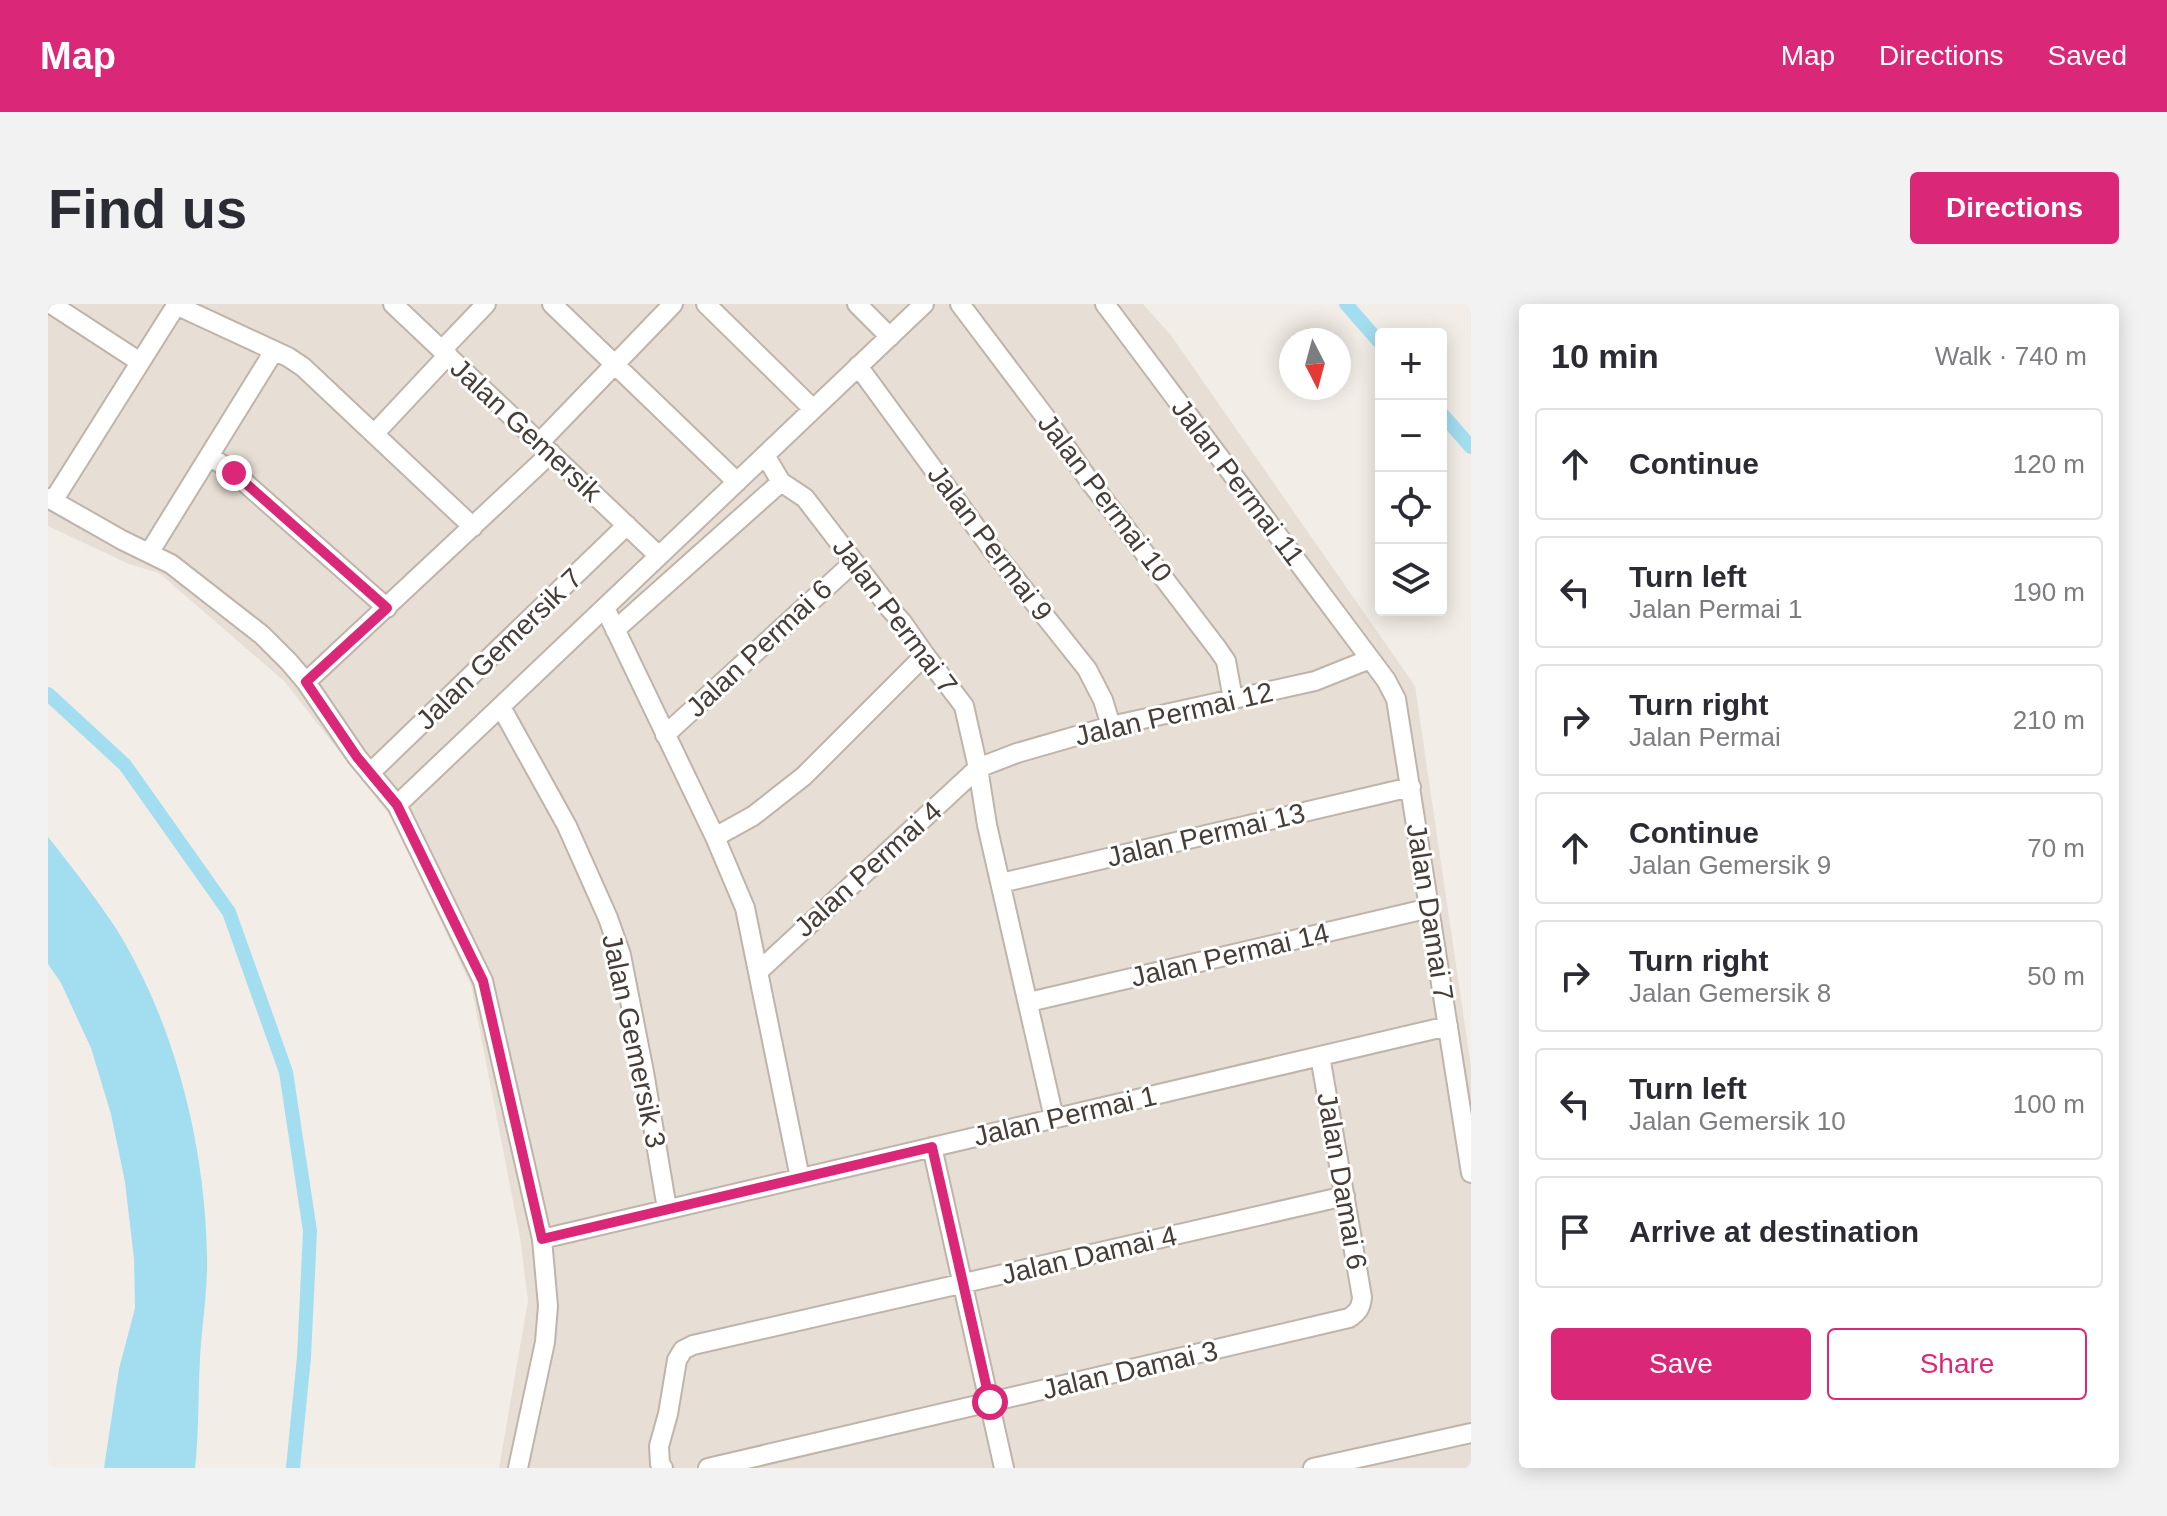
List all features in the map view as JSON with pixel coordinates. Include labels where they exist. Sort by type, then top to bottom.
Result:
[{"type":"street","points":[[473,527],[303,367],[177,304],[50,499],[171,564],[262,635],[306,682],[357,757],[397,805],[483,981],[542,1239],[548,1306],[545,1342],[518,1468]]},
{"type":"street","name":"Jalan Gemersik","points":[[393,304],[659,556]]},
{"type":"street","points":[[374,434],[486,304]]},
{"type":"street","points":[[552,304],[737,482]]},
{"type":"street","points":[[306,682],[473,527],[546,448],[615,364],[673,304]]},
{"type":"street","points":[[706,304],[813,409]]},
{"type":"street","points":[[857,304],[890,337]]},
{"type":"street","points":[[397,805],[924,304]]},
{"type":"street","name":"Jalan Permai 10","points":[[960,304],[1226,661],[1233,699]]},
{"type":"street","name":"Jalan Permai 11","points":[[1105,304],[1370,659]]},
{"type":"street","points":[[50,306],[140,362]]},
{"type":"street","points":[[149,553],[274,351]]},
{"type":"street","name":"Jalan Permai 9","points":[[858,366],[994,552],[1087,669],[1103,700],[1111,726]]},
{"type":"street","name":"Jalan Permai 7","points":[[765,455],[781,482],[805,498],[964,706],[987,825],[1054,1118]]},
{"type":"street","points":[[210,456],[234,473],[387,608]]},
{"type":"street","points":[[615,630],[781,482]]},
{"type":"street","name":"Jalan Gemersik 7","points":[[370,773],[627,525]]},
{"type":"street","name":"Jalan Permai 6","points":[[665,735],[854,562]]},
{"type":"street","points":[[605,608],[715,837],[745,908],[800,1178]]},
{"type":"street","points":[[715,837],[753,816],[804,776],[925,655]]},
{"type":"street","name":"Jalan Permai 12","points":[[978,768],[1017,753],[1111,726],[1315,681],[1370,659]]},
{"type":"street","name":"Jalan Damai 7","points":[[1370,659],[1396,699],[1471,1173]]},
{"type":"street","name":"Jalan Gemersik 3","points":[[501,707],[567,826],[621,955],[667,1209]]},
{"type":"street","name":"Jalan Permai 4","points":[[759,971],[978,768]]},
{"type":"street","name":"Jalan Permai 13","points":[[1001,883],[1411,787]]},
{"type":"street","name":"Jalan Permai 14","points":[[1029,1002],[1430,908]]},
{"type":"street","name":"Jalan Permai 1","points":[[542,1239],[1448,1026]]},
{"type":"street","name":"Jalan Damai 6","points":[[1320,1056],[1362,1297],[1361,1306]]},
{"type":"street","points":[[932,1147],[1004,1468]]},
{"type":"street","name":"Jalan Damai 4","points":[[663,1468],[659,1446],[677,1360],[683,1350],[693,1345],[1345,1196]]},
{"type":"street","name":"Jalan Damai 3","points":[[708,1468],[1349,1318],[1361,1306]]},
{"type":"street","points":[[1313,1468],[1471,1433]]},
{"type":"shaded area","points":[[48,304],[1143,304],[1170,334],[1415,686],[1471,1067],[1471,1468],[499,1468],[528,1301],[520,1237],[471,985],[391,817],[284,681],[159,573],[129,564],[48,526]]},
{"type":"water","points":[[48,837],[109,918],[137,966],[155,1005],[183,1086],[200,1171],[207,1255],[195,1468],[104,1468],[119,1369],[135,1308],[134,1259],[125,1182],[111,1114],[91,1048],[61,983],[48,964]]},
{"type":"waterway","points":[[1346,304],[1375,337]]},
{"type":"waterway","points":[[1447,420],[1471,447]]},
{"type":"waterway","points":[[48,694],[125,765],[229,912],[286,1072],[310,1231],[304,1357],[293,1468]]},
{"type":"route","points":[[234,473],[387,608],[306,682],[357,757],[397,805],[483,981],[542,1239],[932,1147],[990,1402]]}]
